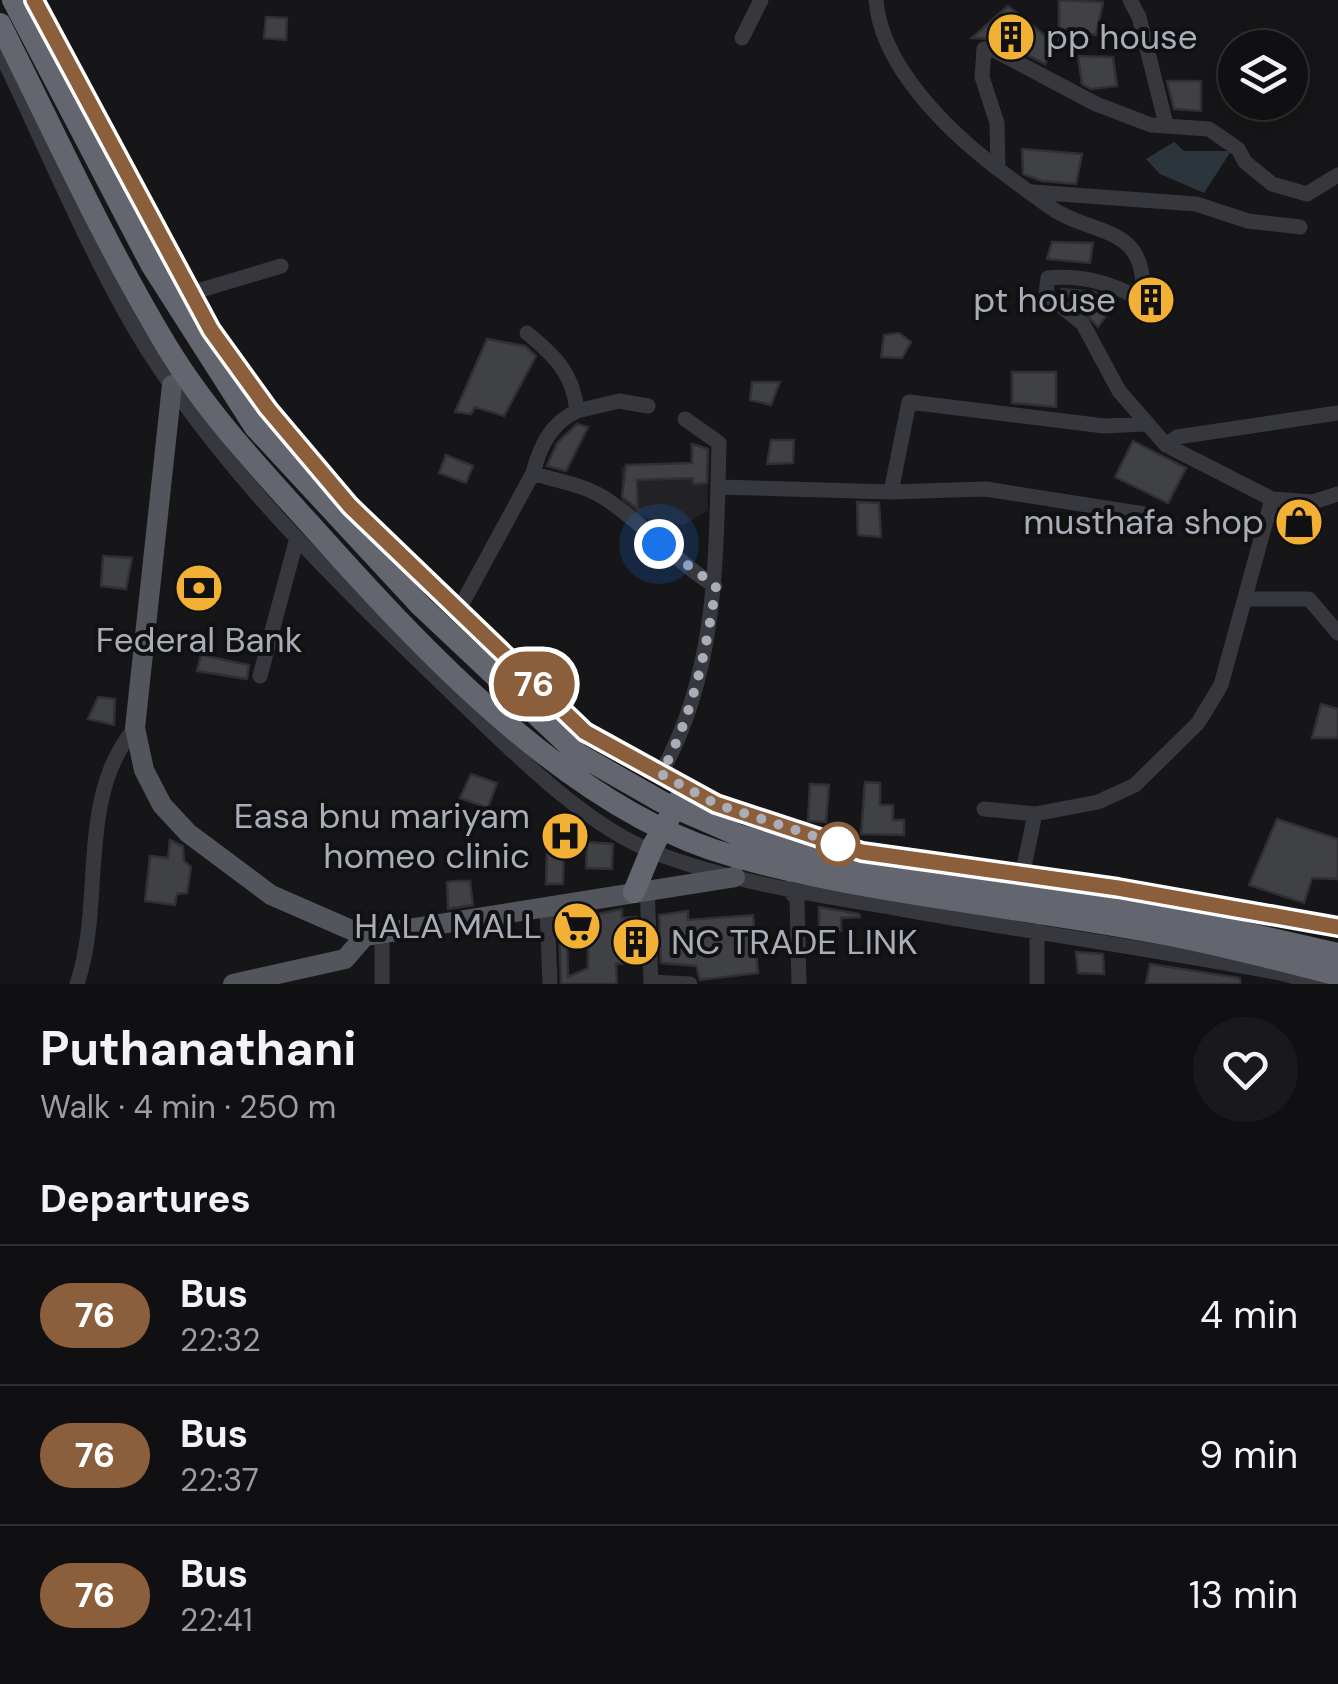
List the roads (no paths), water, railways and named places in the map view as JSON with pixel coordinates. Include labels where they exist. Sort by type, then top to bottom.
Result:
[{"type":"highway","points":[[13,0],[150,264],[255,427],[420,605],[578,754],[676,796],[738,835],[838,862],[1176,917],[1338,954]]},
{"type":"highway","points":[[0,24],[114,252],[168,348],[234,440],[398,623],[562,770],[653,822],[732,856],[885,888],[1174,936],[1338,975]]},
{"type":"highway","points":[[640,890],[652,848],[676,796]]},
{"type":"main road","points":[[172,385],[136,728],[144,770],[162,804],[188,833],[271,895],[374,935],[735,877]]},
{"type":"main road","points":[[233,984],[321,974],[374,935]]},
{"type":"street","points":[[34,0],[211,330],[268,409],[350,506],[585,732],[661,774],[676,796],[716,804],[862,852],[1338,927]]},
{"type":"street","points":[[742,38],[760,0]]},
{"type":"street","points":[[876,0],[878,24],[916,88],[969,147],[1060,213],[1100,226],[1134,250],[1143,268],[1143,288],[1132,296],[1107,283],[1080,277],[1048,278],[1046,294],[1082,324],[1088,341],[1144,424],[1166,446],[1272,499],[1312,502],[1338,494]]},
{"type":"street","points":[[1130,0],[1139,17],[1166,124]]},
{"type":"street","points":[[998,169],[997,123],[982,77],[984,49],[992,48],[1096,104],[1151,125],[1209,129],[1238,149],[1245,162],[1272,184],[1306,194],[1338,175]]},
{"type":"street","points":[[0,52],[145,346],[172,385],[297,538],[481,721],[592,816],[652,848],[735,877],[1280,972],[1322,984]]},
{"type":"street","points":[[1029,192],[1196,204],[1248,222],[1300,227]]},
{"type":"street","points":[[190,293],[281,266]]},
{"type":"street","points":[[526,332],[558,359],[575,387],[577,410]]},
{"type":"street","points":[[457,613],[533,474],[540,444],[561,418],[608,402],[648,406]]},
{"type":"street","points":[[892,492],[909,402],[1104,426],[1144,424]]},
{"type":"street","points":[[1166,446],[1177,437],[1338,412]]},
{"type":"street","points":[[661,774],[680,738],[707,644],[716,586],[719,443],[685,419]]},
{"type":"street","points":[[533,474],[574,484],[606,498],[686,568],[716,586]]},
{"type":"street","points":[[718,488],[986,490],[1144,514]]},
{"type":"street","points":[[984,809],[1036,814],[1116,796],[1135,785],[1198,723],[1221,685],[1272,499]]},
{"type":"street","points":[[260,676],[297,538]]},
{"type":"street","points":[[1245,598],[1309,598],[1338,633]]},
{"type":"street","points":[[77,984],[104,792],[115,752],[136,728]]},
{"type":"street","points":[[1022,876],[1036,814]]},
{"type":"street","points":[[786,888],[797,899],[799,984]]},
{"type":"street","points":[[640,890],[651,982],[690,984]]},
{"type":"street","points":[[547,908],[550,984]]},
{"type":"street","points":[[1037,931],[1037,984]]},
{"type":"street","points":[[374,935],[382,984]]},
{"type":"place","name":"pp house","points":[[1011,37]]},
{"type":"place","name":"pt house","points":[[1151,300]]},
{"type":"place","name":"musthafa shop","points":[[1299,522]]},
{"type":"place","name":"Federal Bank","points":[[199,588]]},
{"type":"place","name":"Easa bnu mariyam homeo clinic","points":[[565,836]]},
{"type":"place","name":"HALA MALL","points":[[577,926]]},
{"type":"place","name":"NC TRADE LINK","points":[[636,942]]}]
